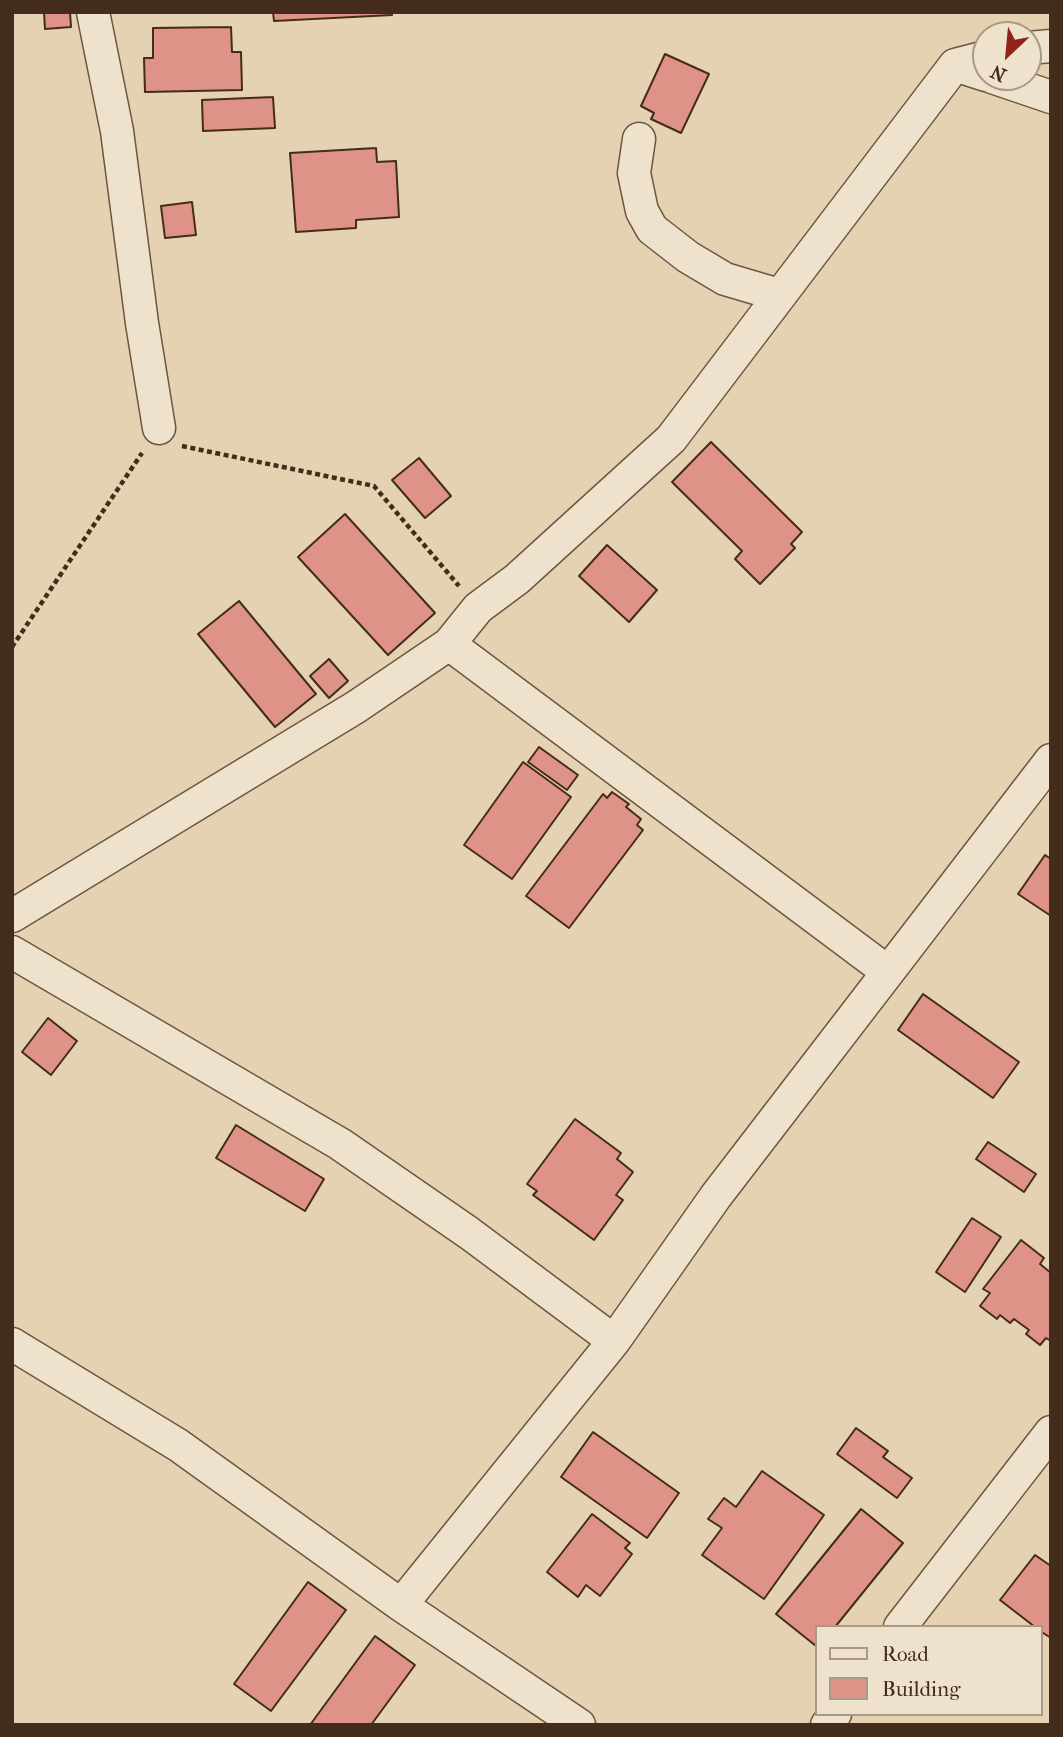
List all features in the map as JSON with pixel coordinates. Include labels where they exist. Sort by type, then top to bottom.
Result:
[{"type":"street","points":[[93,12],[117,131],[142,323],[159,428]]},
{"type":"street","points":[[12,916],[356,707],[449,644],[478,608],[517,579],[671,439],[955,65],[972,61]]},
{"type":"street","points":[[955,65],[972,70]]},
{"type":"street","points":[[1033,91],[1051,97]]},
{"type":"street","points":[[639,139],[634,173],[642,211],[652,229],[688,257],[725,279],[779,295]]},
{"type":"street","points":[[449,644],[888,972]]},
{"type":"street","points":[[401,1605],[614,1340],[716,1196],[1051,760]]},
{"type":"street","points":[[12,952],[340,1144],[469,1233],[614,1340]]},
{"type":"street","points":[[12,1344],[178,1445],[401,1605],[579,1725]]},
{"type":"street","points":[[902,1625],[1051,1432]]},
{"type":"path","points":[[12,647],[159,428],[169,442],[189,449],[374,486],[478,608]]},
{"type":"building","points":[[44,12],[70,12],[71,27],[45,29]]},
{"type":"building","points":[[273,12],[392,12],[392,15],[274,21]]},
{"type":"building","points":[[231,27],[232,52],[241,52],[242,90],[145,92],[144,58],[153,58],[153,28]]},
{"type":"building","points":[[665,54],[709,74],[681,133],[651,119],[654,113],[641,106]]},
{"type":"building","points":[[273,97],[275,128],[203,131],[202,100]]},
{"type":"building","points":[[376,148],[377,162],[396,161],[399,217],[356,220],[356,228],[296,232],[290,153]]},
{"type":"building","points":[[192,202],[196,235],[165,238],[161,206]]},
{"type":"building","points":[[711,442],[802,532],[791,544],[795,548],[760,584],[735,559],[742,551],[672,482]]},
{"type":"building","points":[[419,458],[451,496],[425,518],[392,480]]},
{"type":"building","points":[[345,514],[435,613],[388,655],[298,557]]},
{"type":"building","points":[[607,545],[657,590],[629,622],[579,576]]},
{"type":"building","points":[[239,601],[316,694],[275,727],[198,634]]},
{"type":"building","points":[[329,659],[348,681],[329,698],[310,676]]},
{"type":"building","points":[[539,747],[578,775],[567,790],[528,762]]},
{"type":"building","points":[[523,762],[571,797],[512,879],[464,845]]},
{"type":"building","points":[[612,792],[629,804],[626,807],[641,819],[637,825],[643,830],[569,928],[526,896],[603,794],[607,798]]},
{"type":"building","points":[[1045,855],[1051,859],[1051,916],[1018,894]]},
{"type":"building","points":[[923,994],[1019,1062],[993,1098],[898,1030]]},
{"type":"building","points":[[48,1018],[77,1041],[51,1075],[22,1052]]},
{"type":"building","points":[[575,1119],[621,1153],[617,1159],[633,1172],[616,1195],[623,1200],[594,1240],[533,1195],[537,1191],[527,1184]]},
{"type":"building","points":[[236,1125],[324,1179],[305,1211],[216,1158]]},
{"type":"building","points":[[988,1142],[1036,1174],[1024,1192],[976,1159]]},
{"type":"building","points":[[972,1218],[1001,1237],[965,1292],[936,1272]]},
{"type":"building","points":[[1021,1240],[1044,1258],[1040,1264],[1051,1273],[1051,1341],[1046,1338],[1040,1345],[1026,1334],[1029,1330],[1014,1319],[1010,1323],[1000,1315],[997,1319],[980,1306],[990,1293],[983,1289]]},
{"type":"building","points":[[856,1428],[888,1451],[883,1457],[912,1478],[897,1498],[837,1454]]},
{"type":"building","points":[[593,1432],[679,1493],[647,1538],[561,1477]]},
{"type":"building","points":[[762,1471],[824,1515],[764,1599],[702,1555],[722,1528],[708,1519],[724,1498],[736,1507]]},
{"type":"building","points":[[861,1509],[903,1543],[837,1625],[814,1625],[814,1644],[776,1614]]},
{"type":"building","points":[[592,1514],[630,1543],[625,1548],[632,1554],[600,1596],[586,1585],[578,1597],[547,1572]]},
{"type":"building","points":[[1035,1555],[1051,1566],[1051,1638],[1042,1632],[1042,1625],[1032,1625],[1000,1600]]},
{"type":"building","points":[[308,1582],[346,1610],[271,1711],[234,1684]]},
{"type":"building","points":[[375,1636],[415,1665],[371,1725],[310,1725]]}]
